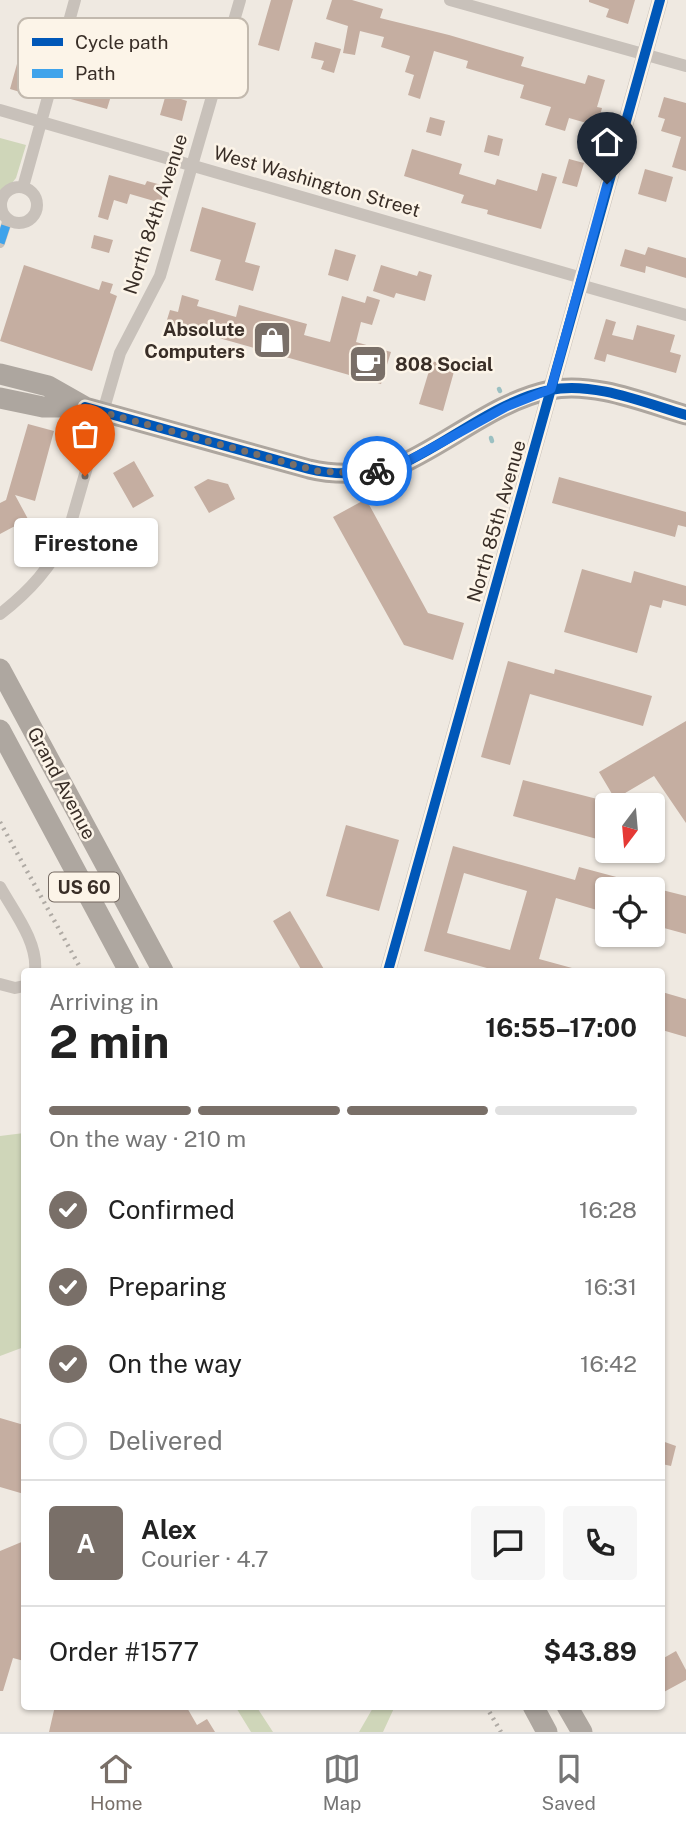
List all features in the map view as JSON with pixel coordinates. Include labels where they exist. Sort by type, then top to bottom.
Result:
[{"type":"highway","name":"Grand Avenue","points":[[0,669],[161,968]]},
{"type":"highway","name":"Grand Avenue","points":[[0,730],[127,968]]},
{"type":"highway","points":[[38,803],[65,788]]},
{"type":"highway","points":[[535,1710],[547,1732]]},
{"type":"highway","points":[[570,1710],[582,1732]]},
{"type":"main road","points":[[0,374],[47,386],[94,410],[309,470],[356,473],[376,471],[404,463],[506,407],[551,389],[593,391],[686,415]]},
{"type":"main road","points":[[0,398],[43,407],[94,410]]},
{"type":"street","points":[[70,18],[75,0]]},
{"type":"street","name":"North 84th Avenue","points":[[235,18],[240,0]]},
{"type":"street","points":[[450,0],[686,66]]},
{"type":"street","name":"North 85th Avenue","points":[[389,968],[660,0]]},
{"type":"street","points":[[23,187],[47,98]]},
{"type":"street","name":"North 84th Avenue","points":[[0,614],[34,586],[57,555],[68,533],[94,410],[160,276],[211,98]]},
{"type":"street","name":"West Washington Street","points":[[0,110],[581,281],[686,315]]},
{"type":"street","points":[[8,219],[25,221],[34,214],[35,198],[23,187]]},
{"type":"street","points":[[0,243],[8,219],[2,209],[3,197],[11,189],[23,187]]},
{"type":"street","points":[[0,887],[32,945],[35,968]]},
{"type":"street","points":[[0,984],[21,987]]},
{"type":"green space","points":[[0,138],[26,145],[16,178],[0,198]]},
{"type":"green space","points":[[21,1133],[21,1348],[0,1356],[0,1136]]},
{"type":"green space","points":[[237,1710],[259,1710],[273,1732],[251,1732]]},
{"type":"green space","points":[[372,1710],[393,1710],[383,1732],[359,1732]]},
{"type":"building","points":[[271,0],[293,0],[279,51],[258,45]]},
{"type":"building","points":[[332,0],[352,0],[383,9],[380,18],[524,57],[521,66],[585,84],[588,75],[605,80],[597,107],[602,108],[597,126],[569,118],[565,131],[545,125],[551,107],[520,98],[524,85],[466,68],[468,61],[434,51],[420,99],[408,95],[414,75],[405,72],[410,56],[381,47],[384,37],[360,31],[355,55],[343,53],[348,26],[326,19]]},
{"type":"building","points":[[589,0],[635,0],[628,24],[606,17],[609,9]]},
{"type":"building","points":[[315,42],[341,49],[334,73],[321,69],[324,61],[311,58]]},
{"type":"building","points":[[18,60],[18,91],[10,89]]},
{"type":"building","points":[[664,97],[686,103],[686,171],[672,167],[681,137],[661,131],[665,119],[658,117]]},
{"type":"building","points":[[67,98],[110,98],[107,109]]},
{"type":"building","points":[[165,98],[187,101],[182,121],[160,115]]},
{"type":"building","points":[[430,117],[445,121],[441,136],[426,132]]},
{"type":"building","points":[[488,135],[503,139],[499,156],[484,152]]},
{"type":"building","points":[[412,149],[462,164],[459,174],[495,185],[497,179],[537,191],[542,173],[557,177],[541,229],[487,214],[488,210],[461,203],[464,195],[404,176]]},
{"type":"building","points":[[569,159],[584,163],[577,187],[562,183]]},
{"type":"building","points":[[645,169],[673,177],[666,202],[638,194]]},
{"type":"building","points":[[109,175],[145,185],[147,181],[165,186],[161,203],[130,194],[127,204],[114,200],[108,220],[98,217]]},
{"type":"building","points":[[202,207],[256,223],[245,262],[260,266],[253,291],[215,280],[221,260],[190,251]]},
{"type":"building","points":[[94,235],[113,240],[109,253],[91,248]]},
{"type":"building","points":[[648,247],[686,258],[686,278],[646,266],[645,273],[620,266],[625,249],[645,255]]},
{"type":"building","points":[[335,249],[356,255],[348,281],[328,275]]},
{"type":"building","points":[[24,265],[99,290],[102,281],[113,284],[110,293],[117,296],[92,371],[0,341]]},
{"type":"building","points":[[381,265],[417,276],[419,271],[432,275],[425,301],[396,293],[394,298],[373,291]]},
{"type":"building","points":[[182,295],[199,300],[197,306],[236,317],[239,305],[307,324],[304,335],[330,342],[342,296],[365,303],[367,296],[380,300],[372,325],[361,322],[356,342],[391,352],[381,384],[166,323],[170,310],[178,312]]},
{"type":"building","points":[[606,319],[616,322],[612,335],[633,340],[637,325],[675,335],[670,352],[681,355],[676,373],[607,354],[605,362],[594,359]]},
{"type":"building","points":[[432,361],[455,368],[443,411],[419,404]]},
{"type":"building","points":[[28,424],[54,431],[35,501],[15,495],[28,519],[0,534],[0,503],[6,500]]},
{"type":"building","points":[[134,461],[154,496],[133,508],[113,473]]},
{"type":"building","points":[[559,477],[686,512],[686,527],[678,525],[675,537],[552,503]]},
{"type":"building","points":[[208,479],[228,484],[235,499],[209,513],[194,487]]},
{"type":"building","points":[[366,499],[428,613],[464,623],[453,660],[404,645],[333,517]]},
{"type":"building","points":[[582,569],[631,583],[634,571],[686,586],[686,606],[663,600],[661,608],[650,605],[637,653],[564,632]]},
{"type":"building","points":[[508,661],[554,674],[555,669],[652,696],[643,726],[530,694],[510,765],[481,757]]},
{"type":"building","points":[[686,721],[686,823],[654,776],[625,793],[611,793],[599,772]]},
{"type":"building","points":[[523,780],[595,798],[595,838],[513,816]]},
{"type":"building","points":[[346,825],[399,840],[379,911],[326,896]]},
{"type":"building","points":[[453,846],[575,880],[579,867],[616,877],[595,877],[595,909],[556,898],[539,959],[572,968],[487,968],[424,951]],"holes":[[[464,873],[527,891],[510,950],[447,933]]]},
{"type":"building","points":[[665,891],[686,896],[686,934],[665,928]]},
{"type":"building","points":[[290,911],[323,968],[300,968],[273,921]]},
{"type":"building","points":[[665,993],[686,999],[686,1037],[665,1031]]},
{"type":"building","points":[[0,1418],[21,1424],[21,1493],[0,1487]]},
{"type":"building","points":[[665,1442],[676,1446],[671,1466],[665,1465]]},
{"type":"building","points":[[21,1542],[21,1660],[13,1658],[3,1691],[0,1691],[0,1551]]},
{"type":"building","points":[[676,1651],[686,1670],[686,1680],[665,1691],[665,1657]]},
{"type":"building","points":[[54,1710],[188,1710],[197,1725],[207,1719],[215,1732],[49,1732]]},
{"type":"railway","points":[[0,822],[80,968]]},
{"type":"railway","points":[[488,1710],[501,1732]]},
{"type":"marked path","points":[[0,243],[8,219]]},
{"type":"cycle path","points":[[389,968],[660,0]]},
{"type":"cycle path","points":[[85,407],[309,469],[340,473],[393,468],[509,404],[550,390],[584,388],[601,391],[686,415]]},
{"type":"way so far","points":[[85,476],[102,412],[317,471],[377,471]]},
{"type":"place","name":"Absolute Computers","points":[[272,340]]},
{"type":"place","name":"808 Social","points":[[368,364]]},
{"type":"place","name":"Firestone","points":[[85,476]]},
{"type":"route","points":[[377,471],[393,468],[410,460],[506,407],[551,389],[607,184]]}]
